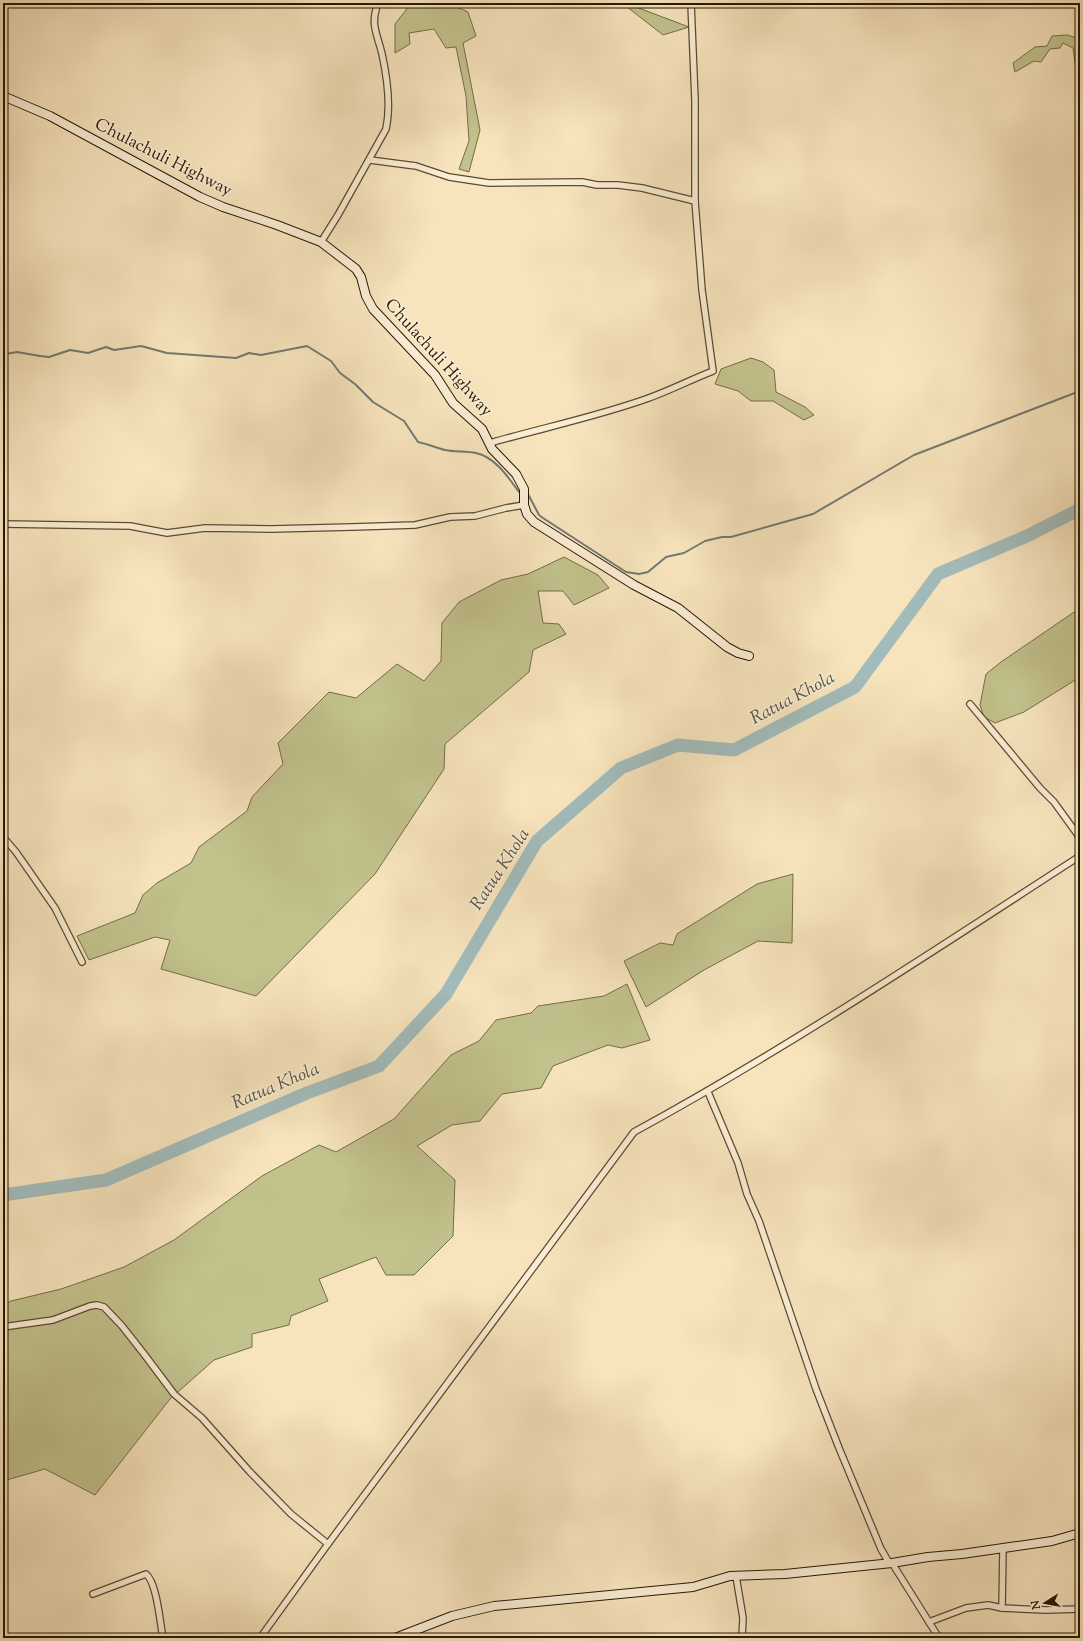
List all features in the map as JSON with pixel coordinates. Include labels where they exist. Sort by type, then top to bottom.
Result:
[{"type":"street","points":[[321,242],[370,160],[386,129],[388,118],[386,84],[382,55],[373,20],[378,3]]},
{"type":"street","points":[[490,442],[597,415],[669,390],[713,371],[702,290],[695,201],[695,100],[691,3]]},
{"type":"street","name":"Chulachuli Highway","points":[[3,96],[50,116],[200,197],[223,207],[277,225],[321,242],[356,269],[361,277],[366,296],[373,309],[435,375],[453,403],[482,429],[490,442],[492,449],[516,474],[524,490],[524,505],[527,514],[534,522],[549,533],[634,585],[678,608],[727,647],[738,653],[749,656]]},
{"type":"street","points":[[370,160],[416,166],[449,177],[489,183],[582,182],[597,185],[618,185],[642,188],[695,201]]},
{"type":"street","points":[[3,524],[130,526],[167,533],[205,528],[271,529],[415,525],[450,517],[475,516],[524,505]]},
{"type":"street","points":[[970,704],[1040,788],[1054,802],[1080,838]]},
{"type":"street","points":[[3,837],[16,852],[55,908],[82,962]]},
{"type":"street","points":[[260,1638],[634,1132],[708,1092],[814,1027],[1080,856]]},
{"type":"street","points":[[708,1092],[738,1163],[747,1194],[759,1221],[816,1389],[881,1549],[888,1560],[892,1563],[939,1638]]},
{"type":"street","points":[[3,1327],[53,1320],[97,1305],[104,1307],[122,1326],[174,1394],[202,1418],[244,1466],[291,1514],[328,1544]]},
{"type":"street","points":[[399,1637],[452,1616],[494,1606],[693,1587],[716,1579],[736,1576],[792,1574],[892,1563],[1052,1541],[1080,1533]]},
{"type":"street","points":[[1002,1608],[1003,1548]]},
{"type":"street","points":[[93,1594],[146,1574],[150,1577],[153,1586],[163,1638]]},
{"type":"street","points":[[736,1576],[743,1618],[742,1638]]},
{"type":"street","points":[[929,1622],[966,1608],[988,1605],[1002,1608],[1046,1610],[1080,1609]]},
{"type":"green space","points":[[409,3],[429,3],[432,6],[452,5],[468,12],[476,36],[463,43],[480,130],[469,172],[459,169],[469,141],[466,96],[456,47],[446,48],[434,29],[409,33],[410,44],[395,53],[395,24],[406,10]]},
{"type":"green space","points":[[622,3],[635,3],[636,7],[689,27],[663,35]]},
{"type":"green space","points":[[1067,35],[1077,38],[1080,50],[1080,61],[1075,63],[1073,48],[1063,43],[1060,48],[1050,49],[1041,62],[1034,61],[1015,72],[1013,63],[1035,47],[1047,46],[1052,36]]},
{"type":"green space","points":[[751,358],[763,362],[774,370],[776,392],[805,407],[814,415],[804,420],[773,401],[751,401],[738,391],[715,384],[721,369]]},
{"type":"green space","points":[[564,557],[598,575],[609,588],[574,605],[563,591],[538,591],[543,623],[559,624],[566,634],[533,650],[529,672],[445,744],[444,769],[375,874],[256,996],[161,969],[170,940],[155,937],[89,960],[77,936],[135,913],[143,895],[157,883],[191,863],[199,847],[247,811],[252,797],[283,764],[278,743],[329,692],[356,698],[397,664],[424,681],[441,661],[442,623],[459,602],[501,580],[528,574]]},
{"type":"green space","points":[[1080,608],[1080,677],[1024,712],[995,723],[984,717],[980,705],[986,674],[1001,662]]},
{"type":"green space","points":[[793,874],[792,943],[758,941],[704,970],[646,1007],[624,961],[660,943],[673,945],[677,934],[757,884]]},
{"type":"green space","points":[[627,984],[650,1040],[622,1048],[608,1045],[553,1066],[541,1088],[502,1094],[480,1121],[452,1125],[417,1146],[455,1180],[453,1236],[414,1275],[386,1275],[376,1257],[319,1279],[328,1301],[291,1316],[289,1325],[252,1334],[252,1347],[214,1360],[170,1399],[95,1495],[45,1469],[3,1481],[3,1305],[11,1301],[61,1289],[124,1267],[174,1240],[262,1176],[319,1145],[336,1152],[394,1119],[451,1055],[479,1041],[496,1020],[531,1013],[538,1006],[604,996]]},
{"type":"waterway","points":[[3,357],[5,354],[17,352],[49,357],[70,350],[88,353],[106,347],[114,350],[141,346],[167,353],[236,358],[249,353],[261,355],[307,346],[331,361],[340,373],[355,384],[373,402],[404,421],[418,442],[445,450],[472,452],[483,455],[500,468],[519,492]]},
{"type":"waterway","points":[[528,494],[539,515],[543,518],[626,572],[639,574],[648,572],[666,557],[684,553],[705,541],[722,537],[731,537],[813,514],[914,455],[1080,391]]},
{"type":"waterway","name":"Ratua Khola","points":[[3,1195],[106,1180],[307,1093],[379,1066],[446,994],[537,841],[621,768],[678,745],[734,750],[855,687],[938,574],[1029,535],[1080,509]]}]
